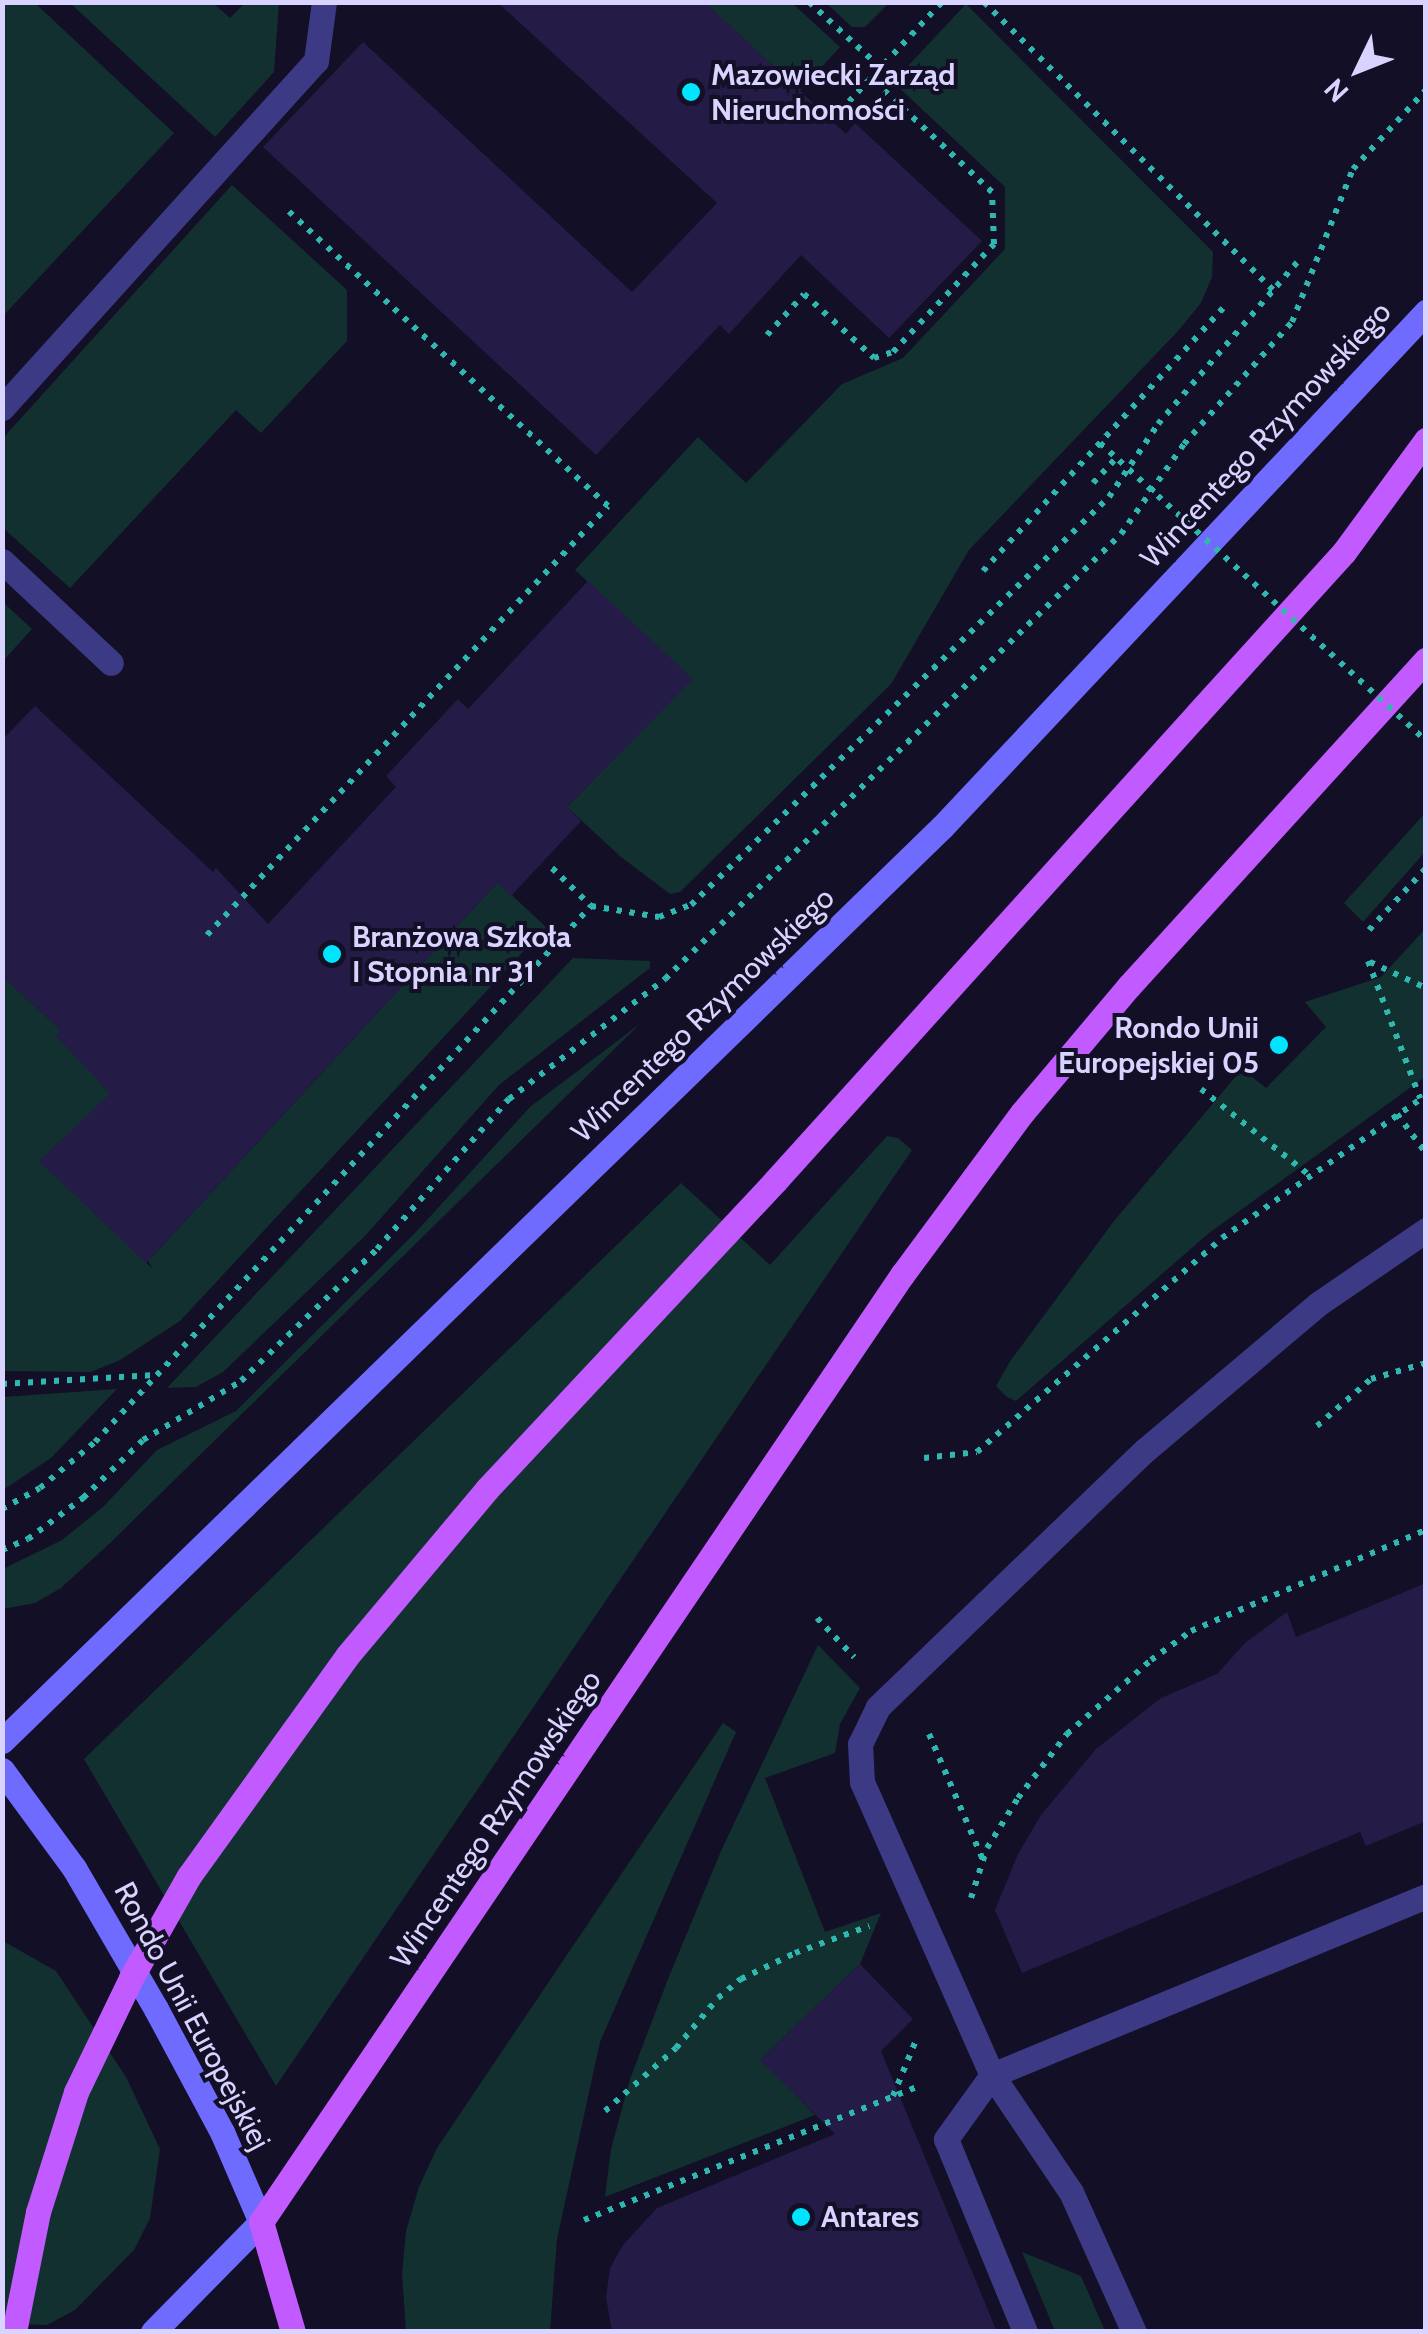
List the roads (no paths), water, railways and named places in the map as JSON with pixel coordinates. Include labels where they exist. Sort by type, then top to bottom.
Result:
[{"type":"main road","name":"Wincentego Rzymowskiego","points":[[2,1741],[942,827],[1426,312]]},
{"type":"main road","points":[[14,2332],[38,2212],[76,2092],[131,1978],[189,1876],[347,1656],[487,1489],[763,1194],[1344,552],[1426,440]]},
{"type":"main road","name":"Wincentego Rzymowskiego","points":[[261,2222],[902,1275],[962,1193],[1022,1113],[1129,986],[1426,660]]},
{"type":"main road","name":"Rondo Unii Europejskiej","points":[[2,1770],[74,1868],[156,2008],[222,2132],[261,2222]]},
{"type":"main road","points":[[153,2332],[261,2222],[293,2332]]},
{"type":"street","points":[[2,408],[316,61],[324,2]]},
{"type":"street","points":[[2,562],[111,663]]},
{"type":"street","points":[[1134,2332],[1071,2192],[989,2067],[862,1782],[860,1744],[878,1707],[1145,1450],[1318,1304],[1426,1230]]},
{"type":"street","points":[[1025,2332],[946,2139],[989,2067],[1426,1896]]},
{"type":"place","name":"Mazowiecki Zarząd Nieruchomości","points":[[691,92]]},
{"type":"place","name":"Branżowa Szkoła I Stopnia nr 31","points":[[332,954]]},
{"type":"place","name":"Rondo Unii Europejskiej 05","points":[[1279,1045]]},
{"type":"place","name":"Antares","points":[[801,2217]]}]
